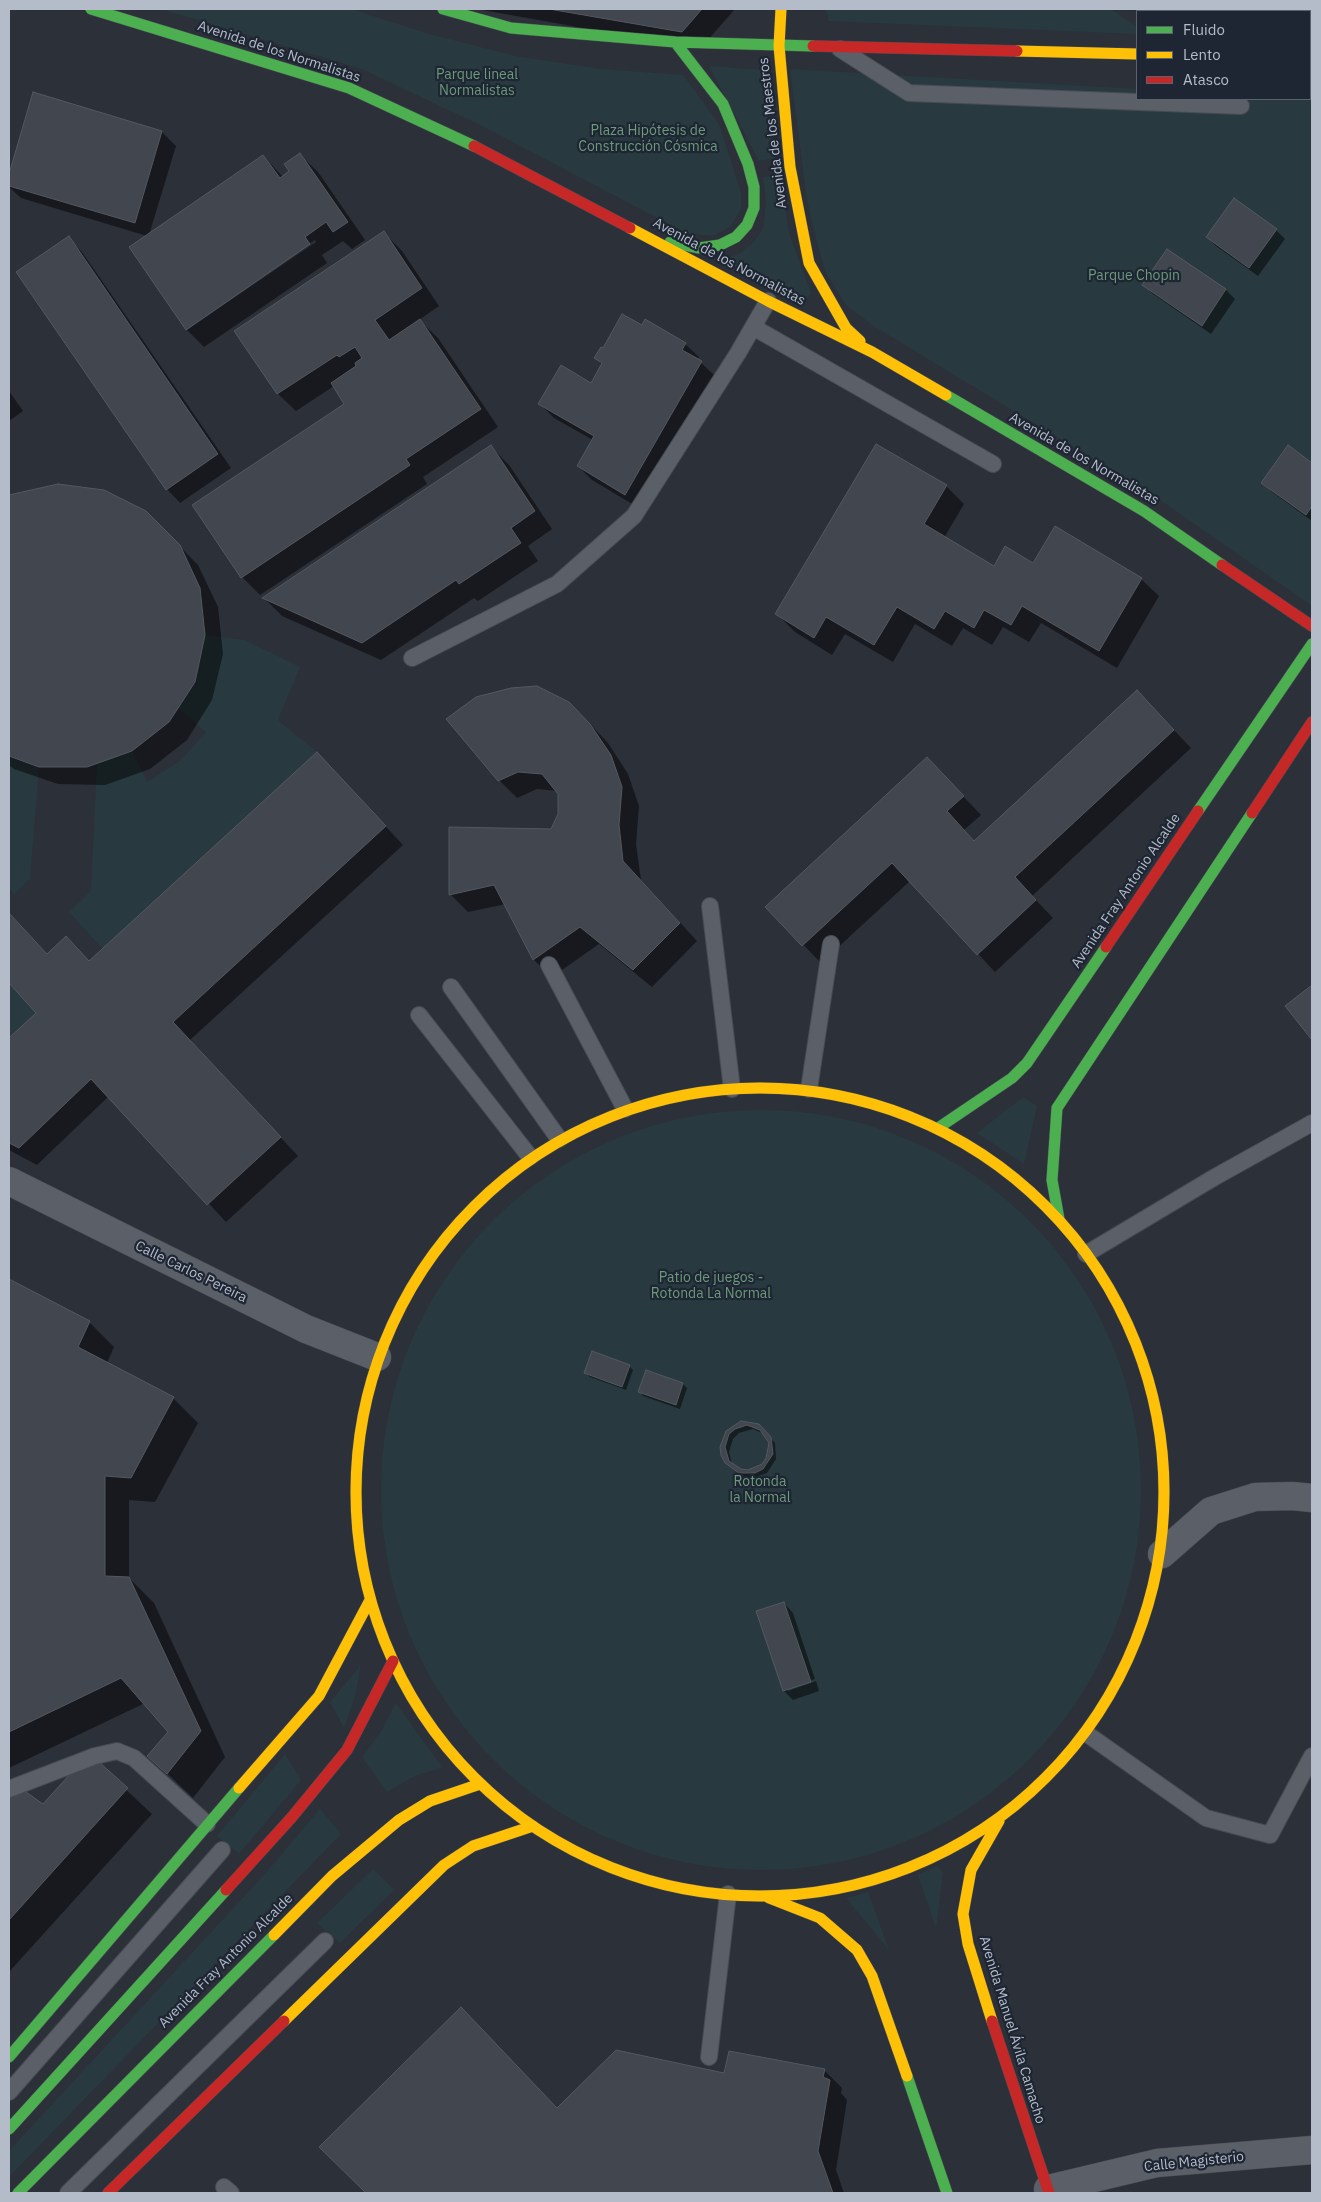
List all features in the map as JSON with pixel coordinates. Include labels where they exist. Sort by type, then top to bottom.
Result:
[{"type":"street","name":"Avenida de los Normalistas","points":[[91,9],[350,88],[470,144],[768,301],[872,352],[1144,511],[1312,626]]},
{"type":"street","points":[[443,9],[511,28],[675,42],[838,48],[1136,54]]},
{"type":"street","name":"Avenida de los Maestros","points":[[781,9],[779,46],[790,167],[809,263],[846,328],[872,352]]},
{"type":"street","points":[[649,237],[699,248],[720,245],[736,237],[747,225],[754,208],[754,187],[748,164],[723,104],[675,42]]},
{"type":"street","name":"Avenida Fray Antonio Alcalde","points":[[938,1128],[1012,1078],[1027,1063],[1312,644]]},
{"type":"street","points":[[1059,1219],[1052,1180],[1057,1108],[1312,722]]},
{"type":"street","points":[[713,1089],[808,1089],[891,1109],[938,1128],[1004,1169],[1059,1219],[1116,1297],[1148,1375],[1164,1448],[1162,1554],[1152,1602],[1127,1668],[1087,1734],[1039,1788],[1000,1820],[931,1860],[894,1875],[849,1888],[767,1897],[702,1892],[634,1876],[575,1851],[533,1826],[480,1784],[430,1725],[393,1661],[370,1600],[359,1550],[354,1482],[360,1419],[377,1357],[415,1276],[471,1206],[530,1157],[558,1139],[625,1109],[713,1089]]},
{"type":"street","name":"Calle Carlos Pereira","points":[[9,1181],[306,1329],[377,1357]]},
{"type":"street","points":[[1162,1554],[1211,1511],[1255,1497],[1292,1496],[1312,1498]]},
{"type":"street","points":[[9,2057],[207,1824],[319,1696],[370,1600]]},
{"type":"street","points":[[9,2129],[331,1772],[347,1750],[393,1661]]},
{"type":"street","name":"Avenida Fray Antonio Alcalde","points":[[18,2193],[332,1876],[399,1820],[430,1801],[480,1784]]},
{"type":"street","name":"Avenida Manuel Ávila Camacho","points":[[1000,1820],[971,1870],[963,1914],[968,1944],[982,1991],[1049,2191]]},
{"type":"street","points":[[108,2193],[444,1865],[474,1846],[533,1826]]},
{"type":"street","points":[[767,1897],[820,1918],[857,1950],[872,1976],[947,2193]]},
{"type":"street","name":"Calle Magisterio","points":[[1049,2191],[1157,2163],[1312,2150]]},
{"type":"lane","points":[[838,48],[909,93],[1241,106]]},
{"type":"lane","points":[[412,658],[557,584],[634,516],[768,301]]},
{"type":"lane","points":[[753,327],[993,464]]},
{"type":"lane","points":[[710,906],[732,1089]]},
{"type":"lane","points":[[808,1089],[830,944]]},
{"type":"lane","points":[[549,965],[625,1109]]},
{"type":"lane","points":[[452,987],[558,1139]]},
{"type":"lane","points":[[419,1015],[530,1157]]},
{"type":"lane","points":[[1086,1254],[1312,1123]]},
{"type":"lane","points":[[1087,1734],[1206,1818],[1270,1835],[1312,1756]]},
{"type":"lane","points":[[9,1789],[95,1756],[117,1751],[134,1758],[207,1824]]},
{"type":"lane","points":[[9,2092],[222,1850]]},
{"type":"lane","points":[[709,2057],[728,1894]]},
{"type":"lane","points":[[68,2193],[325,1940]]},
{"type":"green space","name":"Plaza Hipótesis de Construcción Cósmica","points":[[161,9],[351,9],[426,33],[515,56],[601,69],[683,75],[719,124],[741,192],[741,209],[730,227],[713,236],[686,233],[482,126],[362,69]]},
{"type":"green space","points":[[826,9],[1111,9],[1136,26],[1136,34],[829,21]]},
{"type":"green space","points":[[709,66],[763,70],[775,158],[759,161]]},
{"type":"green space","name":"Parque Chopin","points":[[790,69],[1136,89],[1136,100],[1311,100],[1312,96],[1312,606],[1153,495],[875,327],[846,305],[826,273],[807,200]]},
{"type":"green space","points":[[780,174],[789,233],[811,293],[800,304],[724,260],[740,253],[753,243],[763,229],[766,202],[763,177]]},
{"type":"green space","points":[[205,635],[245,640],[300,667],[278,720],[317,752],[103,949],[69,912],[91,891],[97,764],[132,751],[147,782],[180,761],[206,732],[178,708],[195,682]]},
{"type":"green space","points":[[9,756],[39,767],[30,879],[14,894],[9,888]]},
{"type":"green space","points":[[9,983],[36,1013],[9,1038]]},
{"type":"green space","points":[[1023,1097],[1037,1106],[1024,1164],[977,1133]]},
{"type":"green space","name":"Rotonda la Normal","points":[[761,1110],[835,1117],[871,1126],[906,1139],[940,1155],[972,1174],[1002,1196],[1030,1221],[1055,1249],[1077,1279],[1096,1311],[1112,1345],[1125,1380],[1134,1416],[1141,1490],[1134,1564],[1125,1600],[1112,1635],[1096,1669],[1077,1701],[1055,1731],[1030,1759],[1002,1784],[972,1806],[940,1825],[906,1841],[871,1854],[835,1863],[761,1870],[687,1863],[651,1854],[616,1841],[582,1825],[550,1806],[520,1784],[492,1759],[467,1731],[445,1701],[426,1669],[410,1635],[397,1600],[388,1564],[381,1490],[388,1416],[397,1380],[410,1345],[426,1311],[445,1279],[467,1249],[492,1221],[520,1196],[550,1174],[582,1155],[616,1139],[651,1126],[687,1117]]},
{"type":"green space","points":[[361,1665],[355,1697],[344,1728],[330,1702]]},
{"type":"green space","points":[[396,1703],[442,1767],[415,1776],[387,1792],[362,1757],[380,1733]]},
{"type":"green space","points":[[285,1754],[301,1780],[239,1854],[217,1836]]},
{"type":"green space","points":[[320,1809],[341,1834],[9,2177],[9,2151],[263,1876]]},
{"type":"green space","points":[[937,1866],[943,1872],[936,1928],[918,1875]]},
{"type":"green space","points":[[373,1869],[394,1890],[340,1943],[317,1923]]},
{"type":"green space","points":[[868,1892],[889,1950],[846,1898]]},
{"type":"building","points":[[549,9],[702,9],[682,32]]},
{"type":"building","points":[[33,92],[162,131],[135,223],[9,186],[9,174]]},
{"type":"building","points":[[300,153],[348,222],[333,232],[326,222],[305,237],[310,244],[186,330],[129,247],[263,155],[280,178],[289,171],[284,164]]},
{"type":"building","points":[[1234,198],[1277,229],[1249,268],[1206,237]]},
{"type":"building","points":[[384,231],[422,288],[375,320],[389,340],[420,319],[481,409],[406,459],[410,465],[241,578],[192,505],[344,404],[331,383],[356,366],[355,363],[362,358],[355,347],[339,357],[337,355],[277,394],[234,331]]},
{"type":"building","points":[[69,236],[218,454],[166,490],[16,272]]},
{"type":"building","points":[[1167,249],[1226,289],[1202,326],[1142,285]]},
{"type":"building","points":[[622,314],[642,325],[645,319],[686,343],[682,350],[702,361],[625,495],[577,466],[594,436],[538,404],[561,365],[591,383],[602,363],[594,358],[601,347],[603,348]]},
{"type":"building","points":[[876,444],[947,485],[924,524],[994,566],[1005,546],[1033,563],[1055,526],[1142,578],[1099,651],[1022,606],[1011,625],[984,610],[974,628],[945,611],[934,629],[897,607],[874,645],[826,617],[814,638],[775,614]]},
{"type":"building","points":[[491,445],[535,511],[511,528],[521,543],[459,584],[456,580],[362,643],[262,598]]},
{"type":"building","points":[[1288,445],[1312,463],[1312,506],[1306,515],[1261,483]]},
{"type":"building","points":[[58,484],[104,490],[146,511],[180,545],[200,588],[205,635],[195,682],[169,722],[132,751],[87,767],[39,767],[9,756],[9,495]]},
{"type":"building","points":[[537,686],[569,702],[590,724],[611,755],[622,787],[619,825],[623,861],[680,923],[633,970],[580,927],[533,960],[494,885],[449,895],[449,827],[551,829],[558,814],[558,794],[542,774],[518,772],[498,781],[446,719],[476,697],[511,688]]},
{"type":"building","points":[[1137,690],[1174,730],[1015,877],[1036,900],[977,955],[892,863],[802,946],[765,907],[927,757],[964,796],[947,811],[974,841]]},
{"type":"building","points":[[317,752],[386,826],[173,1022],[281,1137],[207,1205],[91,1079],[19,1148],[9,1143],[9,1038],[36,1013],[9,983],[9,913],[47,954],[66,936],[89,961]]},
{"type":"building","points":[[1312,985],[1312,1040],[1285,1006]]},
{"type":"building","points":[[9,1279],[90,1321],[78,1347],[174,1397],[131,1478],[105,1476],[105,1576],[129,1577],[201,1731],[167,1774],[147,1756],[168,1732],[121,1678],[9,1732]]},
{"type":"building","points":[[592,1351],[630,1365],[622,1387],[584,1373]]},
{"type":"building","points":[[646,1370],[683,1383],[676,1405],[638,1392]]},
{"type":"building","points":[[741,1421],[759,1424],[771,1437],[773,1454],[763,1469],[755,1473],[739,1473],[725,1463],[720,1447],[726,1431]],"holes":[[[747,1425],[760,1430],[769,1443],[766,1458],[762,1464],[748,1470],[741,1469],[729,1461],[725,1447],[729,1434],[735,1429]]]},
{"type":"building","points":[[784,1602],[811,1682],[783,1691],[756,1611]]},
{"type":"building","points":[[89,1753],[128,1788],[9,1920],[9,1794],[16,1785],[43,1804]]},
{"type":"building","points":[[461,2007],[557,2108],[616,2050],[724,2073],[729,2051],[825,2069],[823,2077],[830,2080],[818,2151],[833,2193],[366,2193],[319,2147]]},
{"type":"traffic: fast","points":[[91,9],[349,88],[474,146]]},
{"type":"traffic: fast","points":[[443,9],[511,28],[675,42],[813,46]]},
{"type":"traffic: fast","points":[[670,242],[699,248],[720,245],[736,237],[747,225],[754,208],[754,187],[748,164],[723,104],[675,42]]},
{"type":"traffic: fast","points":[[946,395],[1144,511],[1222,565]]},
{"type":"traffic: fast","points":[[1198,811],[1312,644]]},
{"type":"traffic: fast","points":[[1059,1219],[1052,1180],[1057,1108],[1252,813]]},
{"type":"traffic: fast","points":[[938,1128],[1012,1078],[1027,1063],[1106,947]]},
{"type":"traffic: fast","points":[[9,2057],[239,1788]]},
{"type":"traffic: fast","points":[[9,2129],[226,1890]]},
{"type":"traffic: fast","points":[[18,2193],[274,1935]]},
{"type":"traffic: fast","points":[[907,2076],[947,2193]]},
{"type":"traffic: slow","points":[[781,9],[779,46],[790,167],[809,263],[846,328],[860,341]]},
{"type":"traffic: slow","points":[[1017,51],[1136,54]]},
{"type":"traffic: slow","points":[[630,228],[768,301],[872,352],[946,395]]},
{"type":"traffic: slow","points":[[760,1088],[800,1089],[839,1095],[915,1118],[951,1135],[985,1156],[1017,1179],[1046,1206],[1073,1235],[1096,1267],[1117,1301],[1134,1337],[1157,1413],[1163,1452],[1164,1492],[1163,1532],[1157,1571],[1134,1647],[1117,1683],[1096,1717],[1073,1749],[1046,1778],[1017,1805],[985,1828],[951,1849],[915,1866],[839,1889],[800,1895],[760,1896],[720,1895],[681,1889],[605,1866],[569,1849],[535,1828],[503,1805],[474,1778],[447,1749],[424,1717],[403,1683],[386,1647],[363,1571],[357,1532],[356,1492],[357,1452],[363,1413],[386,1337],[403,1301],[424,1267],[447,1235],[474,1206],[503,1179],[535,1156],[569,1135],[605,1118],[681,1095],[720,1089],[760,1088]]},
{"type":"traffic: slow","points":[[239,1788],[319,1696],[370,1600]]},
{"type":"traffic: slow","points":[[274,1935],[332,1876],[399,1820],[430,1801],[480,1784]]},
{"type":"traffic: slow","points":[[992,2021],[968,1944],[963,1914],[971,1870],[999,1821]]},
{"type":"traffic: slow","points":[[284,2021],[444,1865],[473,1846],[533,1826]]},
{"type":"traffic: slow","points":[[769,1898],[820,1918],[857,1950],[872,1976],[907,2076]]},
{"type":"traffic: jam","points":[[813,46],[1017,51]]},
{"type":"traffic: jam","points":[[474,146],[630,228]]},
{"type":"traffic: jam","points":[[1222,565],[1312,626]]},
{"type":"traffic: jam","points":[[1252,813],[1312,722]]},
{"type":"traffic: jam","points":[[1106,947],[1198,811]]},
{"type":"traffic: jam","points":[[226,1890],[292,1817],[347,1750],[393,1661]]},
{"type":"traffic: jam","points":[[108,2193],[284,2021]]},
{"type":"traffic: jam","points":[[992,2021],[1049,2193]]},
{"type":"park label","name":"Parque lineal Normalistas","points":[[477,84]]},
{"type":"park label","name":"Patio de juegos - Rotonda La Normal","points":[[711,1286]]}]
